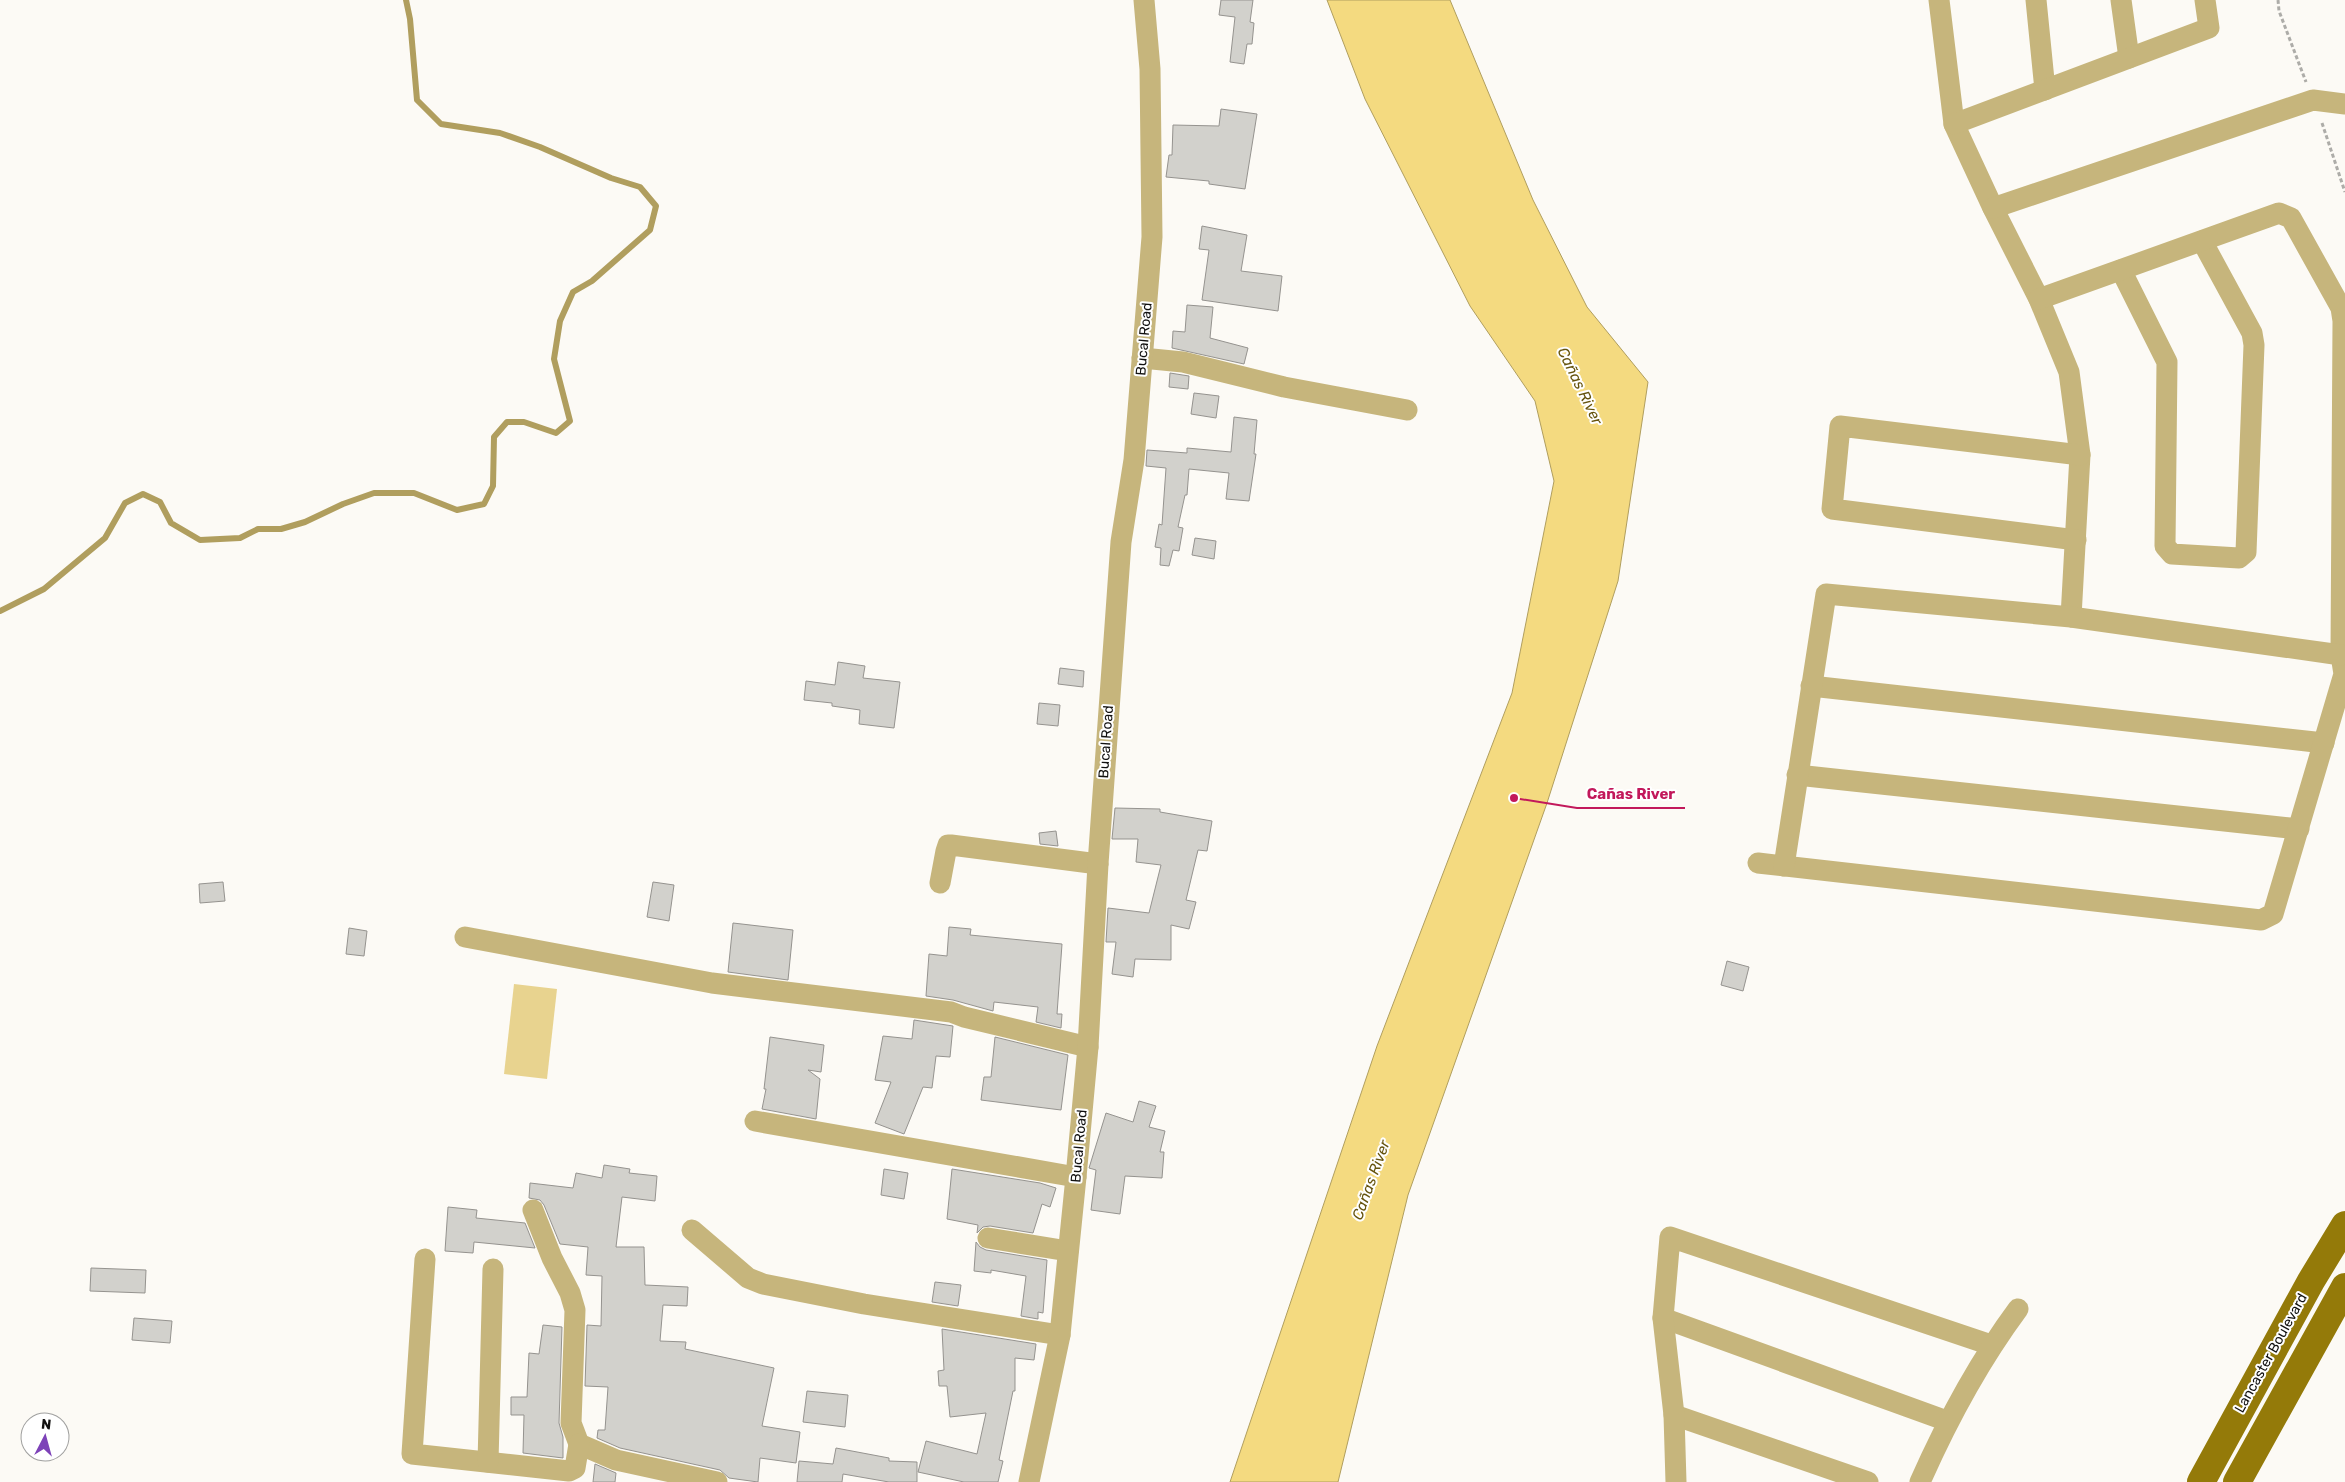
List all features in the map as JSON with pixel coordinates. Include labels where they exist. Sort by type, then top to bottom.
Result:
[{"type":"main road","name":"Lancaster Boulevard","points":[[2201,1482],[2310,1281],[2345,1225]]},
{"type":"main road","points":[[2238,1482],[2345,1287]]},
{"type":"street","name":"Bucal Road","points":[[1030,1482],[1060,1335],[1076,1177],[1088,1047],[1098,864],[1121,542],[1134,460],[1152,237],[1150,69],[1144,0]]},
{"type":"street","points":[[1938,0],[1954,124],[1992,208],[2039,299],[2069,372],[2080,455],[2072,617]]},
{"type":"street","points":[[2036,0],[2045,90]]},
{"type":"street","points":[[2121,0],[2129,58]]},
{"type":"street","points":[[1954,124],[2209,28],[2205,0]]},
{"type":"street","points":[[1992,208],[2313,100],[2345,104]]},
{"type":"street","points":[[1758,863],[2261,920],[2273,914],[2344,674],[2341,655],[2343,331],[2341,308],[2291,218],[2279,213],[2039,299]]},
{"type":"street","points":[[2121,270],[2167,362],[2165,546],[2172,554],[2239,558],[2246,552],[2254,345],[2252,333],[2202,241]]},
{"type":"street","points":[[1142,358],[1182,362],[1284,387],[1407,410]]},
{"type":"street","points":[[2076,540],[1832,509],[1840,426],[2080,455]]},
{"type":"street","points":[[1784,866],[1826,594],[2072,617],[2341,655]]},
{"type":"street","points":[[1811,686],[2324,743]]},
{"type":"street","points":[[1797,775],[2298,829]]},
{"type":"street","points":[[940,883],[948,845],[1098,864]]},
{"type":"street","points":[[465,936],[712,983],[950,1012],[1088,1047]]},
{"type":"street","points":[[756,1121],[1076,1177]]},
{"type":"street","points":[[424,1259],[412,1454],[569,1471],[575,1468],[579,1444],[571,1423],[575,1310],[570,1293],[552,1258],[533,1210]]},
{"type":"street","points":[[692,1230],[748,1278],[763,1284],[864,1304],[1060,1335]]},
{"type":"street","points":[[1676,1482],[1674,1415],[1662,1318],[1670,1237],[1991,1345]]},
{"type":"street","points":[[988,1238],[1068,1251]]},
{"type":"street","points":[[488,1462],[493,1269]]},
{"type":"street","points":[[1920,1482],[1947,1421],[1991,1345],[2018,1309]]},
{"type":"street","points":[[1662,1318],[1947,1421]]},
{"type":"street","points":[[1674,1415],[1868,1482]]},
{"type":"street","points":[[579,1444],[662,1477],[717,1482]]},
{"type":"path","points":[[2278,0],[2279,10],[2345,192]]},
{"type":"shaded area","points":[[514,984],[557,989],[547,1079],[504,1074]]},
{"type":"water","points":[[1327,0],[1450,0],[1533,200],[1587,307],[1648,382],[1618,581],[1547,803],[1408,1195],[1338,1482],[1230,1482],[1377,1046],[1512,693],[1554,481],[1535,401],[1470,306],[1365,99]]},
{"type":"building","points":[[1221,0],[1253,0],[1250,22],[1254,23],[1252,44],[1247,44],[1244,64],[1230,62],[1235,17],[1219,15]]},
{"type":"building","points":[[1221,109],[1257,114],[1245,189],[1209,184],[1209,181],[1166,177],[1169,155],[1172,155],[1173,125],[1219,126]]},
{"type":"building","points":[[1202,226],[1247,235],[1241,271],[1282,276],[1278,311],[1202,300],[1209,250],[1199,249]]},
{"type":"building","points":[[1187,305],[1213,307],[1210,338],[1248,348],[1244,364],[1172,348],[1173,331],[1185,332]]},
{"type":"building","points":[[1170,373],[1189,376],[1188,389],[1169,387]]},
{"type":"building","points":[[1194,393],[1219,396],[1216,418],[1191,414]]},
{"type":"building","points":[[1234,417],[1257,420],[1254,454],[1256,454],[1249,501],[1226,499],[1229,473],[1189,469],[1187,495],[1185,495],[1178,527],[1183,528],[1179,551],[1173,550],[1169,566],[1160,565],[1161,548],[1155,547],[1159,524],[1162,525],[1166,468],[1146,466],[1147,450],[1187,453],[1187,448],[1231,452]]},
{"type":"building","points":[[1195,538],[1216,541],[1214,559],[1192,555]]},
{"type":"building","points":[[838,662],[865,666],[863,678],[900,682],[894,728],[859,724],[860,710],[832,706],[832,703],[804,700],[806,681],[835,685]]},
{"type":"building","points":[[1060,668],[1084,671],[1083,687],[1058,684]]},
{"type":"building","points":[[1039,703],[1060,705],[1058,726],[1037,724]]},
{"type":"building","points":[[1115,808],[1160,809],[1160,812],[1212,821],[1207,851],[1198,850],[1186,900],[1196,902],[1189,929],[1171,925],[1171,960],[1135,959],[1133,977],[1112,974],[1116,942],[1106,942],[1108,908],[1149,913],[1161,865],[1136,862],[1138,839],[1112,839]]},
{"type":"building","points":[[1056,831],[1058,846],[1040,844],[1039,833]]},
{"type":"building","points":[[223,882],[225,901],[200,903],[199,884]]},
{"type":"building","points":[[653,882],[674,885],[669,921],[647,917]]},
{"type":"building","points":[[733,923],[793,930],[788,980],[728,972]]},
{"type":"building","points":[[949,927],[971,929],[970,935],[1062,944],[1057,1014],[1062,1014],[1061,1028],[1036,1022],[1038,1007],[994,1002],[993,1011],[953,1000],[926,996],[929,954],[947,956]]},
{"type":"building","points":[[349,928],[367,931],[364,956],[346,954]]},
{"type":"building","points":[[1727,961],[1749,967],[1743,991],[1721,985]]},
{"type":"building","points":[[914,1020],[953,1026],[950,1057],[936,1056],[932,1088],[923,1087],[904,1134],[875,1123],[891,1082],[875,1080],[883,1036],[912,1039]]},
{"type":"building","points":[[770,1037],[824,1045],[821,1072],[808,1070],[820,1079],[816,1119],[762,1109],[766,1089],[764,1089]]},
{"type":"building","points":[[995,1037],[1068,1055],[1061,1110],[981,1100],[984,1077],[991,1077]]},
{"type":"building","points":[[1139,1101],[1156,1106],[1149,1127],[1165,1131],[1160,1152],[1164,1152],[1162,1178],[1125,1176],[1120,1214],[1091,1210],[1096,1170],[1089,1168],[1106,1113],[1133,1122]]},
{"type":"building","points":[[604,1165],[630,1169],[629,1173],[657,1176],[655,1201],[622,1197],[616,1247],[644,1247],[645,1285],[688,1287],[687,1306],[663,1305],[660,1341],[686,1342],[685,1349],[774,1368],[762,1426],[800,1432],[796,1463],[760,1458],[758,1482],[729,1478],[720,1470],[620,1448],[597,1438],[598,1430],[605,1430],[608,1387],[585,1386],[587,1325],[601,1326],[602,1276],[586,1275],[588,1247],[560,1244],[544,1205],[540,1200],[529,1198],[530,1183],[573,1188],[576,1173],[602,1178]]},
{"type":"building","points":[[884,1169],[908,1173],[904,1199],[881,1195]]},
{"type":"building","points":[[952,1169],[1040,1183],[1056,1188],[1050,1207],[1042,1204],[1033,1233],[990,1226],[983,1227],[977,1233],[978,1225],[947,1219]]},
{"type":"building","points":[[448,1207],[477,1210],[476,1218],[525,1223],[535,1248],[474,1242],[473,1253],[445,1251]]},
{"type":"building","points":[[976,1242],[986,1250],[1047,1260],[1043,1313],[1038,1312],[1038,1319],[1021,1316],[1026,1276],[991,1270],[991,1273],[974,1271]]},
{"type":"building","points":[[91,1268],[146,1270],[145,1293],[90,1291]]},
{"type":"building","points":[[935,1282],[961,1285],[958,1306],[932,1302]]},
{"type":"building","points":[[134,1318],[172,1321],[170,1343],[132,1340]]},
{"type":"building","points":[[543,1325],[562,1327],[559,1423],[563,1437],[563,1458],[523,1453],[524,1415],[511,1415],[511,1397],[527,1397],[529,1353],[539,1354]]},
{"type":"building","points":[[942,1329],[1036,1344],[1034,1360],[1015,1358],[1015,1391],[1013,1391],[999,1460],[1003,1461],[998,1482],[964,1482],[918,1472],[926,1441],[977,1454],[986,1413],[950,1417],[947,1386],[939,1386],[938,1371],[944,1370]]},
{"type":"building","points":[[807,1391],[848,1395],[845,1427],[803,1422]]},
{"type":"building","points":[[836,1448],[889,1458],[889,1461],[917,1462],[917,1482],[889,1482],[843,1474],[842,1482],[797,1482],[799,1461],[833,1464]]},
{"type":"building","points":[[595,1464],[616,1473],[615,1482],[593,1482]]},
{"type":"waterway","points":[[0,611],[44,589],[105,538],[125,503],[143,494],[160,502],[171,523],[200,540],[240,538],[258,529],[281,529],[305,522],[343,504],[374,493],[414,493],[457,510],[484,504],[493,486],[494,437],[507,422],[524,422],[556,433],[570,421],[554,359],[560,321],[573,292],[592,281],[650,230],[656,206],[640,187],[611,178],[540,147],[500,133],[441,124],[417,100],[410,19],[406,0]]},
{"type":"place","name":"Cañas River","points":[[1514,798]]}]
